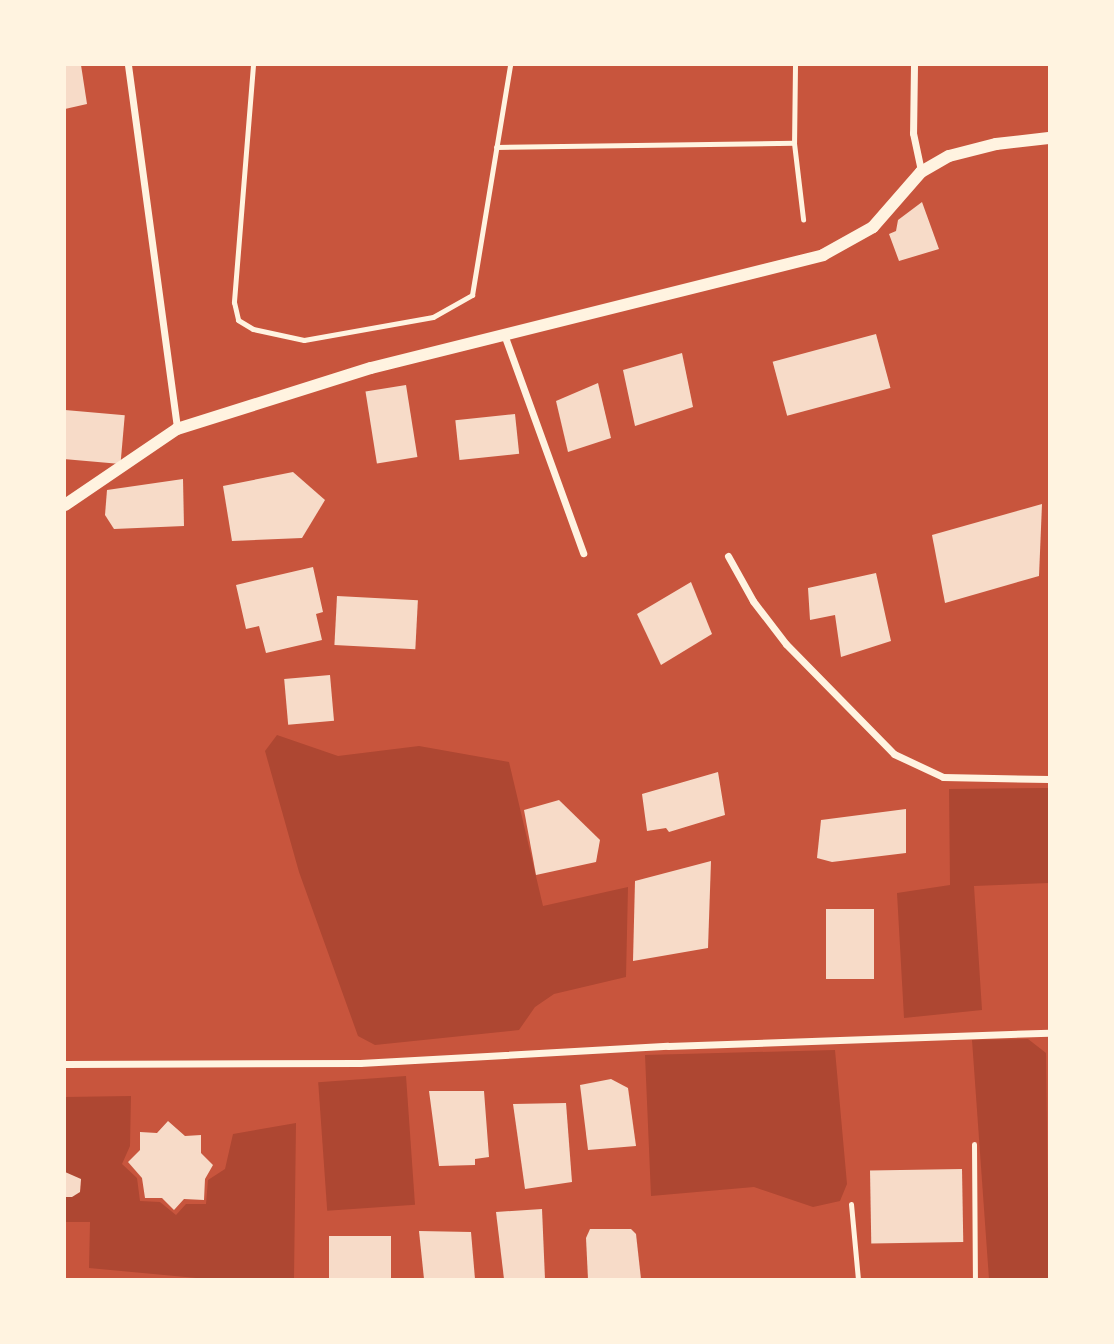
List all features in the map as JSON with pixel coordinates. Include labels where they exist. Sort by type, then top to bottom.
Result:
[{"type":"street","points":[[128,65],[177,429]]},
{"type":"street","points":[[914,65],[913,133],[921,172]]},
{"type":"street","points":[[65,505],[177,429],[371,368],[505,337],[822,256],[873,227],[921,172],[949,156],[996,144],[1049,138]]},
{"type":"street","points":[[505,337],[583,553]]},
{"type":"street","points":[[728,556],[752,601],[786,645],[894,754],[943,777],[1049,779]]},
{"type":"street","points":[[65,1064],[360,1063],[668,1046],[1049,1033]]},
{"type":"lane","points":[[253,65],[234,302],[238,320],[253,329],[304,340],[433,317],[458,307],[472,295],[510,65]]},
{"type":"lane","points":[[795,65],[794,143],[803,219]]},
{"type":"lane","points":[[496,147],[794,143]]},
{"type":"lane","points":[[974,1144],[975,1279]]},
{"type":"lane","points":[[851,1204],[858,1279]]},
{"type":"shaded area","points":[[277,735],[338,756],[419,746],[509,762],[543,906],[628,887],[626,977],[554,994],[535,1007],[519,1030],[375,1045],[358,1036],[299,872],[265,751]]},
{"type":"shaded area","points":[[1049,788],[1049,883],[974,886],[982,1010],[904,1018],[897,893],[950,885],[949,789]]},
{"type":"shaded area","points":[[1028,1039],[1046,1053],[1049,1279],[989,1279],[972,1040]]},
{"type":"shaded area","points":[[835,1050],[847,1184],[840,1201],[813,1207],[754,1187],[651,1196],[645,1055]]},
{"type":"shaded area","points":[[406,1076],[415,1205],[327,1211],[318,1082]]},
{"type":"shaded area","points":[[131,1096],[130,1146],[122,1164],[137,1178],[140,1201],[160,1202],[176,1215],[186,1204],[206,1204],[208,1180],[225,1169],[233,1134],[296,1123],[294,1279],[207,1279],[89,1268],[90,1222],[65,1222],[65,1197],[80,1192],[81,1180],[65,1172],[65,1097]]},
{"type":"building","points":[[65,65],[81,65],[87,104],[65,109]]},
{"type":"building","points":[[922,202],[939,249],[899,261],[889,234],[896,231],[898,220]]},
{"type":"building","points":[[876,334],[890,388],[787,416],[773,362]]},
{"type":"building","points":[[682,353],[693,407],[635,426],[623,370]]},
{"type":"building","points":[[598,383],[611,438],[568,452],[556,401]]},
{"type":"building","points":[[406,385],[417,457],[377,464],[366,391]]},
{"type":"building","points":[[65,410],[125,415],[121,464],[65,459]]},
{"type":"building","points":[[515,414],[519,454],[460,460],[455,420]]},
{"type":"building","points":[[293,472],[325,500],[302,538],[232,541],[223,486]]},
{"type":"building","points":[[183,479],[184,526],[114,529],[105,515],[107,490]]},
{"type":"building","points":[[1042,504],[1039,576],[945,603],[932,535]]},
{"type":"building","points":[[313,567],[323,612],[316,614],[322,640],[266,653],[259,626],[246,629],[236,585]]},
{"type":"building","points":[[876,573],[891,641],[841,657],[835,615],[810,620],[808,588]]},
{"type":"building","points":[[691,582],[712,634],[661,665],[637,614]]},
{"type":"building","points":[[337,596],[418,600],[415,649],[334,645]]},
{"type":"building","points":[[330,675],[334,721],[288,725],[284,679]]},
{"type":"building","points":[[718,772],[725,815],[669,832],[666,828],[647,831],[642,794]]},
{"type":"building","points":[[559,800],[600,840],[596,862],[536,875],[524,810]]},
{"type":"building","points":[[906,809],[906,853],[832,862],[817,858],[821,820]]},
{"type":"building","points":[[711,861],[708,948],[633,961],[635,881]]},
{"type":"building","points":[[826,909],[874,909],[874,979],[826,979]]},
{"type":"building","points":[[611,1079],[628,1088],[636,1146],[588,1150],[580,1085]]},
{"type":"building","points":[[429,1091],[484,1091],[489,1157],[475,1159],[475,1165],[439,1166]]},
{"type":"building","points":[[566,1103],[572,1182],[525,1189],[513,1104]]},
{"type":"building","points":[[168,1121],[185,1136],[201,1135],[201,1153],[213,1165],[205,1179],[204,1200],[184,1199],[174,1210],[162,1198],[145,1198],[142,1178],[128,1162],[140,1150],[140,1132],[157,1133]]},
{"type":"building","points":[[962,1169],[963,1242],[871,1244],[870,1171]]},
{"type":"building","points":[[65,1172],[81,1179],[80,1192],[72,1197],[65,1197]]},
{"type":"building","points":[[542,1209],[545,1279],[504,1279],[496,1212]]},
{"type":"building","points":[[590,1229],[631,1229],[636,1234],[641,1279],[588,1279],[586,1238]]},
{"type":"building","points":[[419,1231],[471,1232],[475,1279],[424,1279]]},
{"type":"building","points":[[329,1236],[391,1236],[391,1279],[329,1279]]}]
